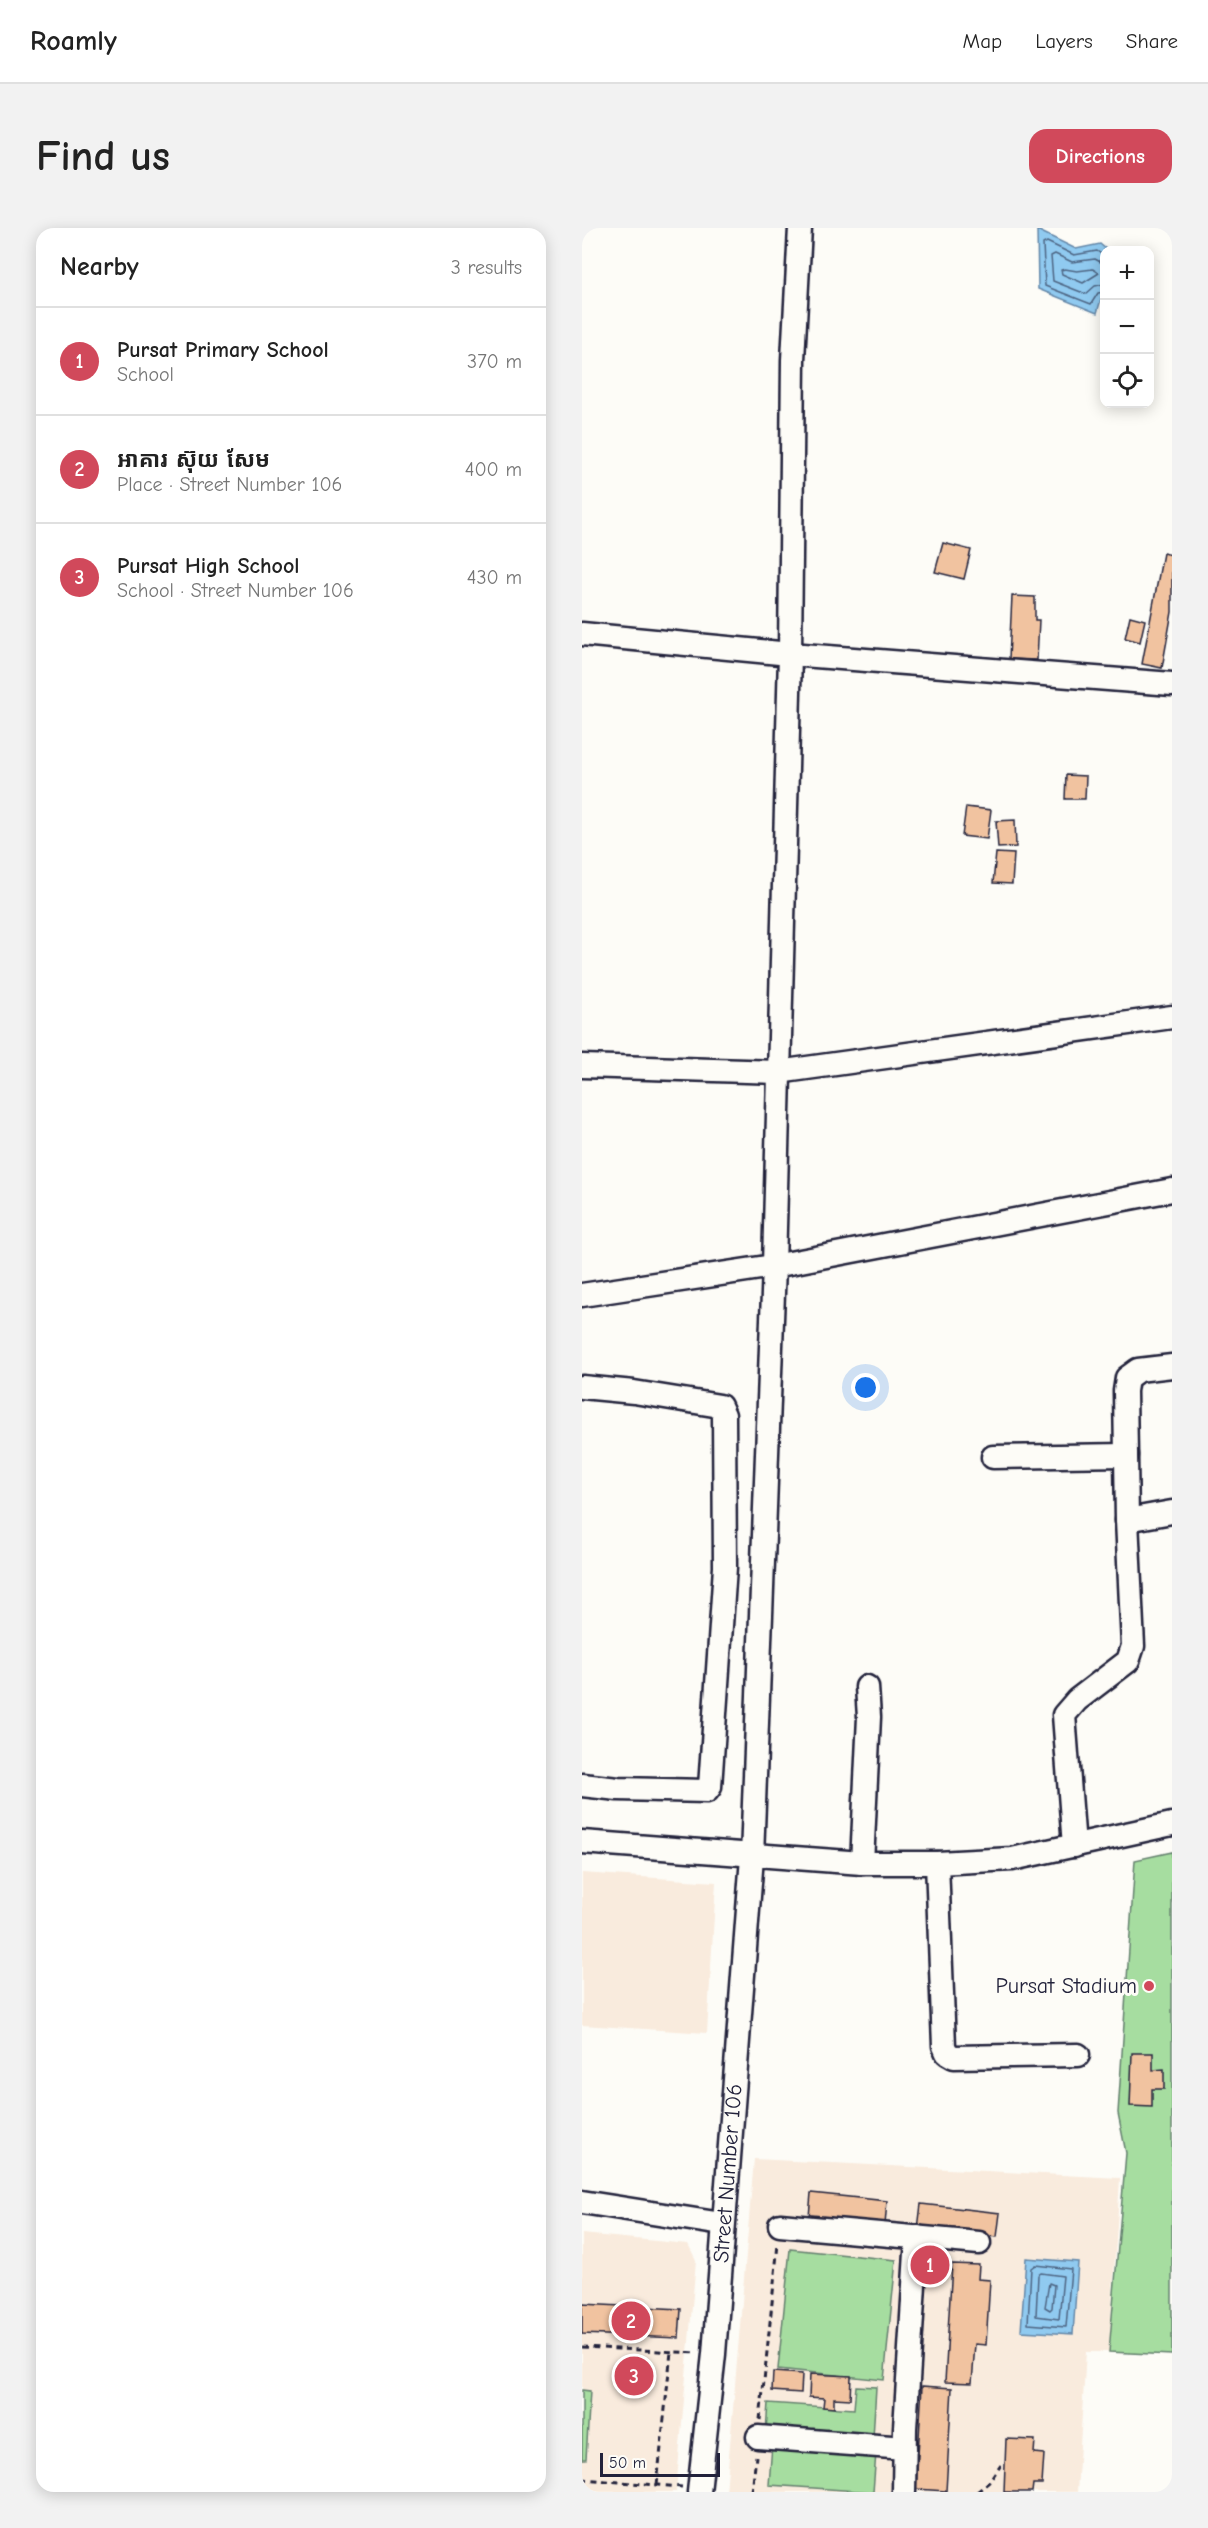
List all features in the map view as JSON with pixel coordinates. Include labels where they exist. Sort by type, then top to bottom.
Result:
[{"type":"street","name":"Street Number 106","points":[[699,2492],[714,2354],[722,2224],[752,1857],[774,1266],[790,654],[793,360],[800,228]]},
{"type":"street","points":[[582,634],[790,654],[1172,684]]},
{"type":"street","points":[[582,1066],[778,1072],[1172,1017]]},
{"type":"street","points":[[582,1296],[774,1266],[1172,1190]]},
{"type":"street","points":[[1074,1846],[1064,1715],[1077,1700],[1128,1661],[1133,1646],[1127,1520],[1125,1390],[1127,1378],[1138,1370],[1172,1366]]},
{"type":"street","points":[[582,1387],[634,1392],[720,1406],[724,1414],[724,1568],[710,1787],[707,1791],[618,1789],[582,1785]]},
{"type":"street","points":[[993,1457],[1126,1455]]},
{"type":"street","points":[[1127,1520],[1172,1512]]},
{"type":"street","points":[[724,1568],[762,1570]]},
{"type":"street","points":[[862,1863],[868,1717],[867,1687]]},
{"type":"street","points":[[582,1842],[752,1857],[862,1863],[936,1863],[1012,1859],[1172,1824]]},
{"type":"street","points":[[936,1863],[944,2046],[947,2053],[954,2057],[1078,2055]]},
{"type":"street","points":[[582,2202],[722,2224]]},
{"type":"street","points":[[780,2224],[979,2243]]},
{"type":"street","points":[[904,2492],[917,2237]]},
{"type":"street","points":[[758,2437],[905,2448]]},
{"type":"path","points":[[752,2492],[780,2224]]},
{"type":"path","points":[[582,2347],[679,2352]]},
{"type":"path","points":[[657,2485],[671,2352]]},
{"type":"path","points":[[977,2492],[989,2482],[1001,2465]]},
{"type":"path","points":[[582,2479],[664,2486]]},
{"type":"shaded area","points":[[582,1873],[716,1882],[707,2033],[582,2025]]},
{"type":"shaded area","points":[[754,2159],[1120,2178],[1109,2352],[1086,2352],[1077,2492],[726,2492]]},
{"type":"shaded area","points":[[582,2234],[688,2244],[696,2260],[676,2492],[582,2492]]},
{"type":"green space","name":"Pursat Stadium","points":[[1172,1852],[1172,2355],[1109,2352],[1126,2153],[1118,2113],[1135,1860]]},
{"type":"green space","points":[[790,2249],[896,2260],[884,2380],[778,2369]]},
{"type":"green space","points":[[856,2386],[876,2387],[873,2438],[766,2431],[768,2403],[854,2409]]},
{"type":"green space","points":[[582,2390],[590,2391],[586,2459],[582,2459]]},
{"type":"green space","points":[[772,2445],[876,2453],[873,2492],[769,2485]]},
{"type":"water","points":[[1037,230],[1076,249],[1100,244],[1102,246],[1100,246],[1100,303],[1097,313],[1038,289]]},
{"type":"water","points":[[1026,2258],[1078,2262],[1073,2334],[1021,2331]]},
{"type":"building","points":[[943,543],[971,550],[964,579],[935,572]]},
{"type":"building","points":[[1163,553],[1172,555],[1172,612],[1162,668],[1142,664]]},
{"type":"building","points":[[1012,596],[1035,597],[1035,620],[1039,620],[1037,660],[1009,659]]},
{"type":"building","points":[[1130,616],[1145,620],[1140,642],[1125,638]]},
{"type":"building","points":[[1066,775],[1086,776],[1085,799],[1065,799]]},
{"type":"building","points":[[966,807],[991,810],[987,839],[962,836]]},
{"type":"building","points":[[1015,820],[1016,847],[998,848],[996,821]]},
{"type":"building","points":[[996,853],[1014,854],[1012,884],[993,883]]},
{"type":"building","points":[[1132,2053],[1153,2053],[1153,2070],[1164,2069],[1164,2089],[1152,2089],[1152,2107],[1130,2106]]},
{"type":"building","points":[[811,2193],[887,2201],[885,2225],[809,2217]]},
{"type":"building","points":[[921,2204],[1000,2213],[997,2237],[918,2229]]},
{"type":"building","points":[[952,2264],[979,2265],[978,2279],[990,2280],[986,2345],[975,2344],[972,2383],[945,2382]]},
{"type":"building","points":[[582,2304],[681,2309],[679,2338],[582,2334]]},
{"type":"building","points":[[773,2372],[802,2374],[801,2393],[772,2391]]},
{"type":"building","points":[[810,2374],[851,2376],[850,2399],[834,2398],[834,2408],[823,2407],[824,2398],[809,2397]]},
{"type":"building","points":[[922,2386],[952,2388],[946,2491],[916,2489]]},
{"type":"building","points":[[1006,2439],[1035,2440],[1034,2453],[1044,2454],[1042,2484],[1033,2484],[1032,2492],[1004,2492]]},
{"type":"place","name":"Pursat Stadium","points":[[1149,1986]]},
{"type":"place","name":"Pursat Primary School","points":[[930,2265]]},
{"type":"place","name":"អាគារ ស៊ុយ សែម","points":[[631,2321]]},
{"type":"place","name":"Pursat High School","points":[[634,2376]]}]
